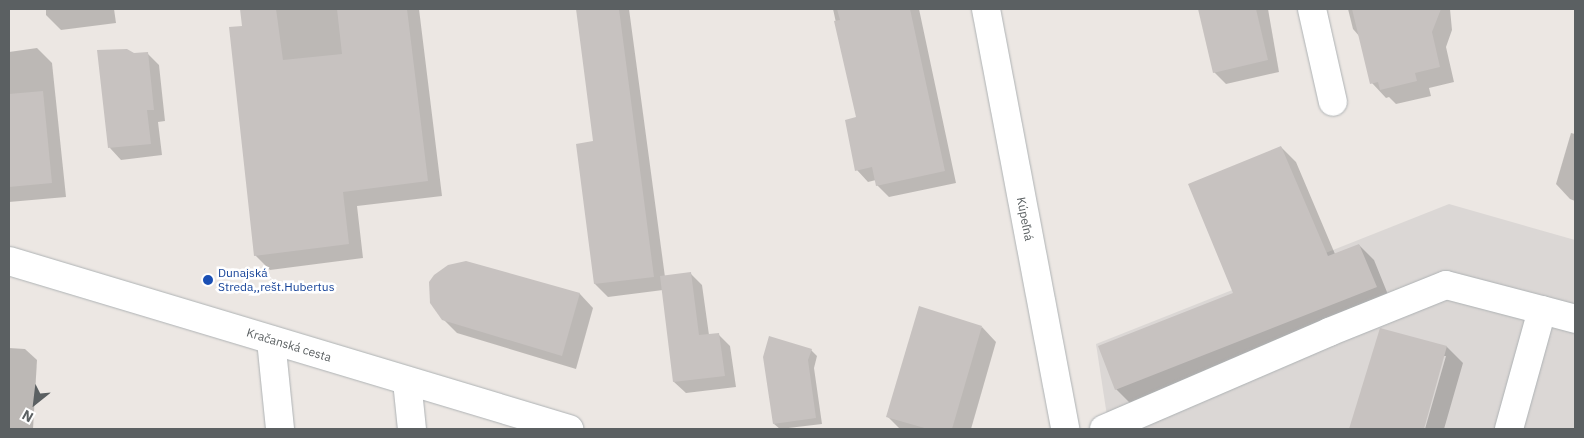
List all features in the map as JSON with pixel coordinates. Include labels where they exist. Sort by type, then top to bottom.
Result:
[{"type":"street","name":"Kúpeľná","points":[[986,9],[1065,429]]},
{"type":"street","points":[[1312,9],[1333,102]]},
{"type":"street","name":"Kračanská cesta","points":[[9,261],[569,429]]},
{"type":"street","points":[[1104,429],[1329,332],[1446,285],[1575,319]]},
{"type":"street","points":[[1508,429],[1542,310]]},
{"type":"street","points":[[271,340],[280,429]]},
{"type":"street","points":[[407,381],[412,429]]},
{"type":"shaded area","points":[[1449,204],[1575,240],[1575,429],[1109,429],[1096,344]]},
{"type":"building","points":[[240,9],[276,9],[283,60],[342,54],[337,9],[407,9],[428,181],[343,192],[349,244],[254,256],[229,27],[242,26]]},
{"type":"building","points":[[576,9],[619,9],[654,277],[594,284],[576,144],[593,141]]},
{"type":"building","points":[[837,9],[910,9],[945,171],[876,186],[872,167],[855,171],[845,120],[856,117],[834,21],[840,20]]},
{"type":"building","points":[[1198,9],[1256,9],[1268,60],[1213,73]]},
{"type":"building","points":[[1352,9],[1441,9],[1432,32],[1440,67],[1415,73],[1417,81],[1380,90],[1378,82],[1370,84]]},
{"type":"building","points":[[127,49],[134,53],[148,52],[154,110],[147,110],[151,144],[108,148],[97,50]]},
{"type":"building","points":[[43,91],[52,183],[9,187],[9,94]]},
{"type":"building","points":[[1281,146],[1328,256],[1359,244],[1377,287],[1115,390],[1098,346],[1233,293],[1188,184]]},
{"type":"building","points":[[466,261],[580,293],[562,356],[442,320],[430,303],[429,282],[434,275],[448,265]]},
{"type":"building","points":[[691,272],[699,335],[719,333],[725,376],[673,382],[660,276]]},
{"type":"building","points":[[919,306],[982,326],[952,429],[928,429],[886,417]]},
{"type":"building","points":[[1380,328],[1447,346],[1424,429],[1349,429]]},
{"type":"building","points":[[769,336],[812,349],[808,360],[816,418],[773,424],[763,357]]},
{"type":"place","name":"Dunajská Streda,,rešt.Hubertus","points":[[208,280]]}]
